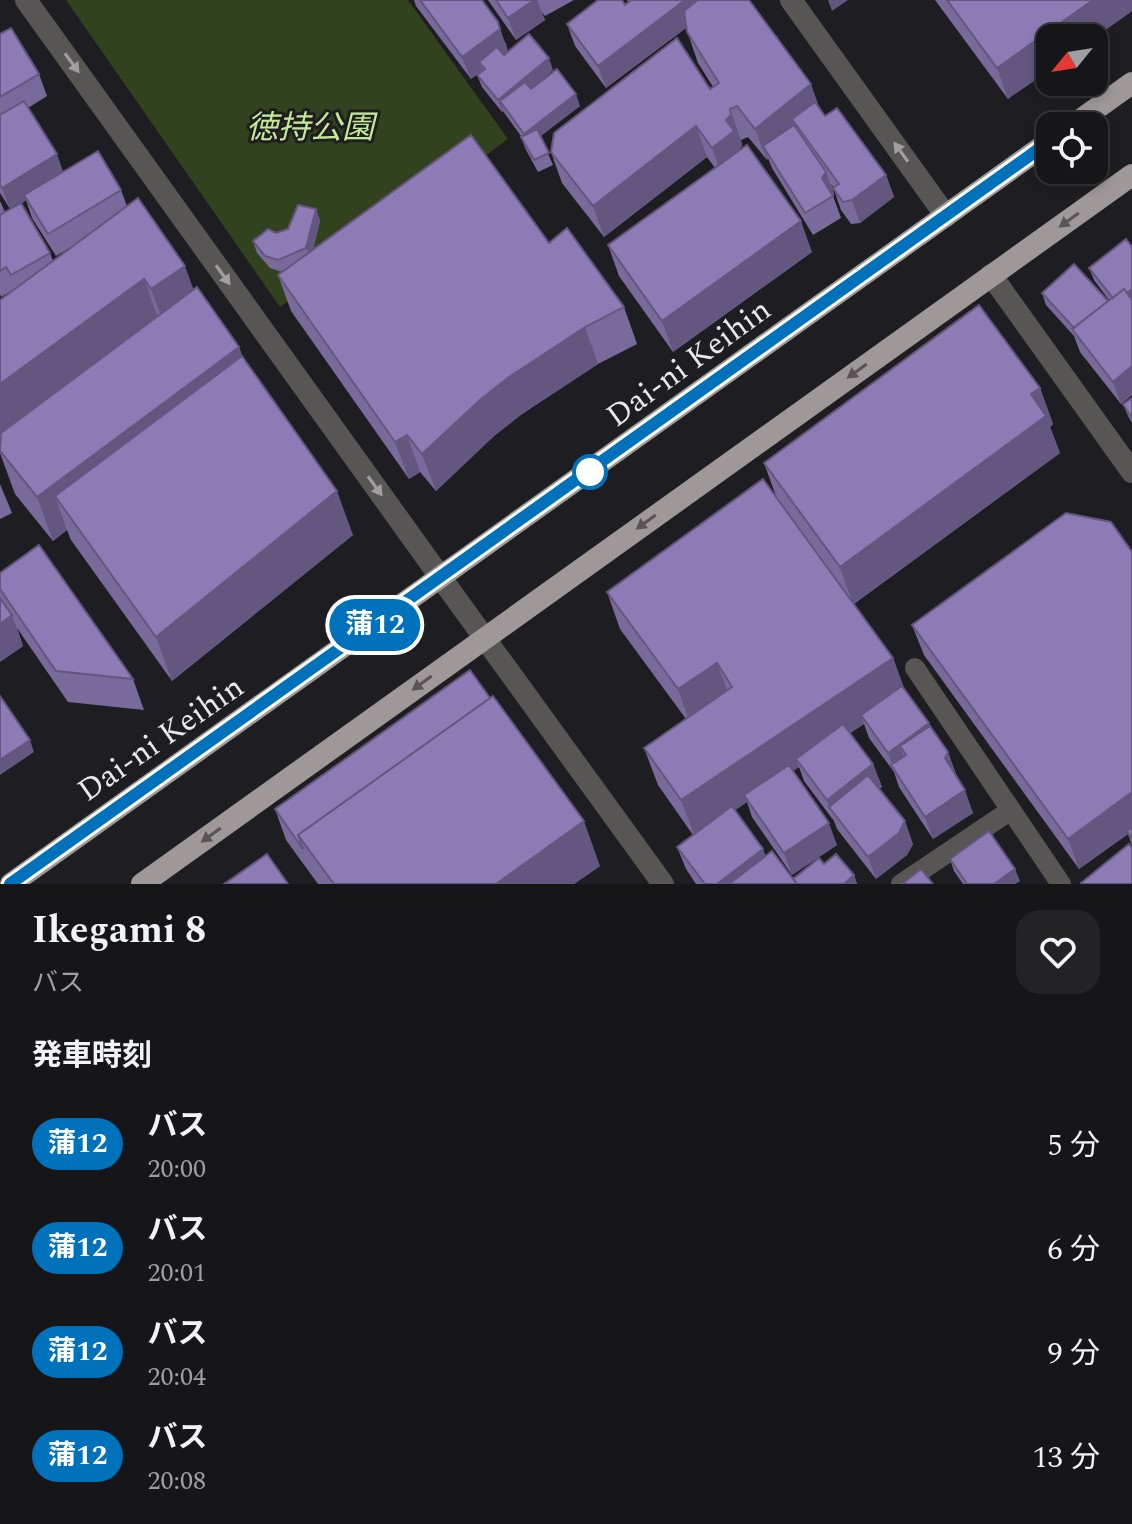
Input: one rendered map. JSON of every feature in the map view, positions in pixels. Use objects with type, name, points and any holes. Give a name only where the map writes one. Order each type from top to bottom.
[{"type":"highway","points":[[1092,112],[1132,83]]},
{"type":"highway","name":"Dai-ni Keihin","points":[[11,884],[1036,151]]},
{"type":"highway","points":[[142,884],[1132,175]]},
{"type":"street","points":[[26,0],[663,884]]},
{"type":"street","points":[[791,0],[946,216]]},
{"type":"street","points":[[991,275],[1132,472]]},
{"type":"lane","points":[[915,668],[1061,884]]},
{"type":"lane","points":[[901,884],[1011,810]]},
{"type":"green space","name":"徳持公園","points":[[66,0],[408,0],[508,139],[280,307]]},
{"type":"building","points":[[420,0],[482,0],[500,29],[462,57]]},
{"type":"building","points":[[496,0],[534,0],[508,18]]},
{"type":"building","points":[[598,0],[622,0],[625,5],[631,0],[685,0],[598,66],[567,24]]},
{"type":"building","points":[[698,0],[749,0],[811,84],[755,129],[737,106],[730,109],[731,115],[726,120],[734,131],[712,148],[696,126],[593,206],[551,152],[554,133],[677,38],[710,89],[719,83],[687,32],[684,11]]},
{"type":"building","points":[[947,0],[1093,0],[1059,24],[1036,24],[1036,40],[997,68]]},
{"type":"building","points":[[11,28],[39,74],[0,97],[0,34]]},
{"type":"building","points":[[529,34],[549,58],[498,100],[477,75],[485,69],[479,62],[497,47],[504,55]]},
{"type":"building","points":[[557,69],[576,94],[524,134],[500,101],[525,82],[531,89]]},
{"type":"building","points":[[24,101],[57,154],[2,188],[0,115]]},
{"type":"building","points":[[815,102],[825,116],[837,108],[886,175],[852,200],[843,202],[833,188],[839,184],[792,119]]},
{"type":"building","points":[[794,125],[826,172],[822,178],[833,196],[805,213],[763,146]]},
{"type":"building","points":[[537,129],[549,153],[534,160],[521,137]]},
{"type":"building","points":[[471,135],[549,243],[567,228],[624,307],[585,327],[509,377],[422,454],[407,435],[395,442],[278,275]]},
{"type":"building","points":[[747,145],[801,221],[662,321],[608,245]]},
{"type":"building","points":[[98,151],[121,190],[48,234],[24,195]]},
{"type":"building","points":[[138,198],[185,266],[151,289],[144,279],[0,384],[0,300]]},
{"type":"building","points":[[21,203],[50,253],[11,275],[6,267],[0,271],[0,215]]},
{"type":"building","points":[[298,205],[316,209],[306,248],[278,260],[265,256],[253,241],[268,229],[276,233],[288,229]]},
{"type":"building","points":[[1126,239],[1132,247],[1132,289],[1127,293],[1124,289],[1113,298],[1089,268]]},
{"type":"building","points":[[1074,264],[1108,301],[1074,328],[1042,293]]},
{"type":"building","points":[[197,287],[239,347],[37,497],[0,451],[1,433]]},
{"type":"building","points":[[1124,289],[1132,300],[1132,366],[1113,382],[1072,329]]},
{"type":"building","points":[[979,305],[1040,388],[1031,394],[1046,416],[840,567],[764,463]]},
{"type":"building","points":[[242,356],[337,491],[156,637],[55,496]]},
{"type":"building","points":[[1132,398],[1132,418],[1123,404]]},
{"type":"building","points":[[763,479],[893,658],[681,800],[644,748],[732,687],[717,663],[678,689],[607,592]]},
{"type":"building","points":[[1066,513],[1111,522],[1132,552],[1132,792],[1068,839],[912,625]]},
{"type":"building","points":[[39,545],[133,679],[56,671],[0,589],[0,573]]},
{"type":"building","points":[[0,598],[12,615],[0,624]]},
{"type":"building","points":[[470,670],[490,698],[298,835],[303,849],[275,809]]},
{"type":"building","points":[[902,686],[929,723],[888,753],[861,715]]},
{"type":"building","points":[[0,696],[30,740],[0,760]]},
{"type":"building","points":[[493,696],[584,821],[496,884],[334,884],[298,835]]},
{"type":"building","points":[[843,724],[873,764],[827,800],[796,759]]},
{"type":"building","points":[[930,726],[948,752],[945,758],[965,790],[925,817],[891,765],[906,755],[900,746]]},
{"type":"building","points":[[789,765],[829,823],[784,853],[744,795]]},
{"type":"building","points":[[868,775],[905,821],[899,833],[868,857],[829,807]]},
{"type":"building","points":[[732,806],[763,849],[717,884],[705,884],[677,847]]},
{"type":"building","points":[[989,831],[1015,869],[994,884],[967,884],[950,859]]},
{"type":"building","points":[[1129,844],[1132,848],[1132,884],[1081,883]]},
{"type":"building","points":[[772,851],[797,884],[729,884]]},
{"type":"building","points":[[267,854],[288,884],[224,884]]},
{"type":"building","points":[[836,854],[854,875],[844,884],[797,884],[793,879],[819,858],[824,864]]},
{"type":"building","points":[[921,869],[933,884],[902,884]]},
{"type":"bus line","name":"蒲12","points":[[10,884],[1036,151]]}]
